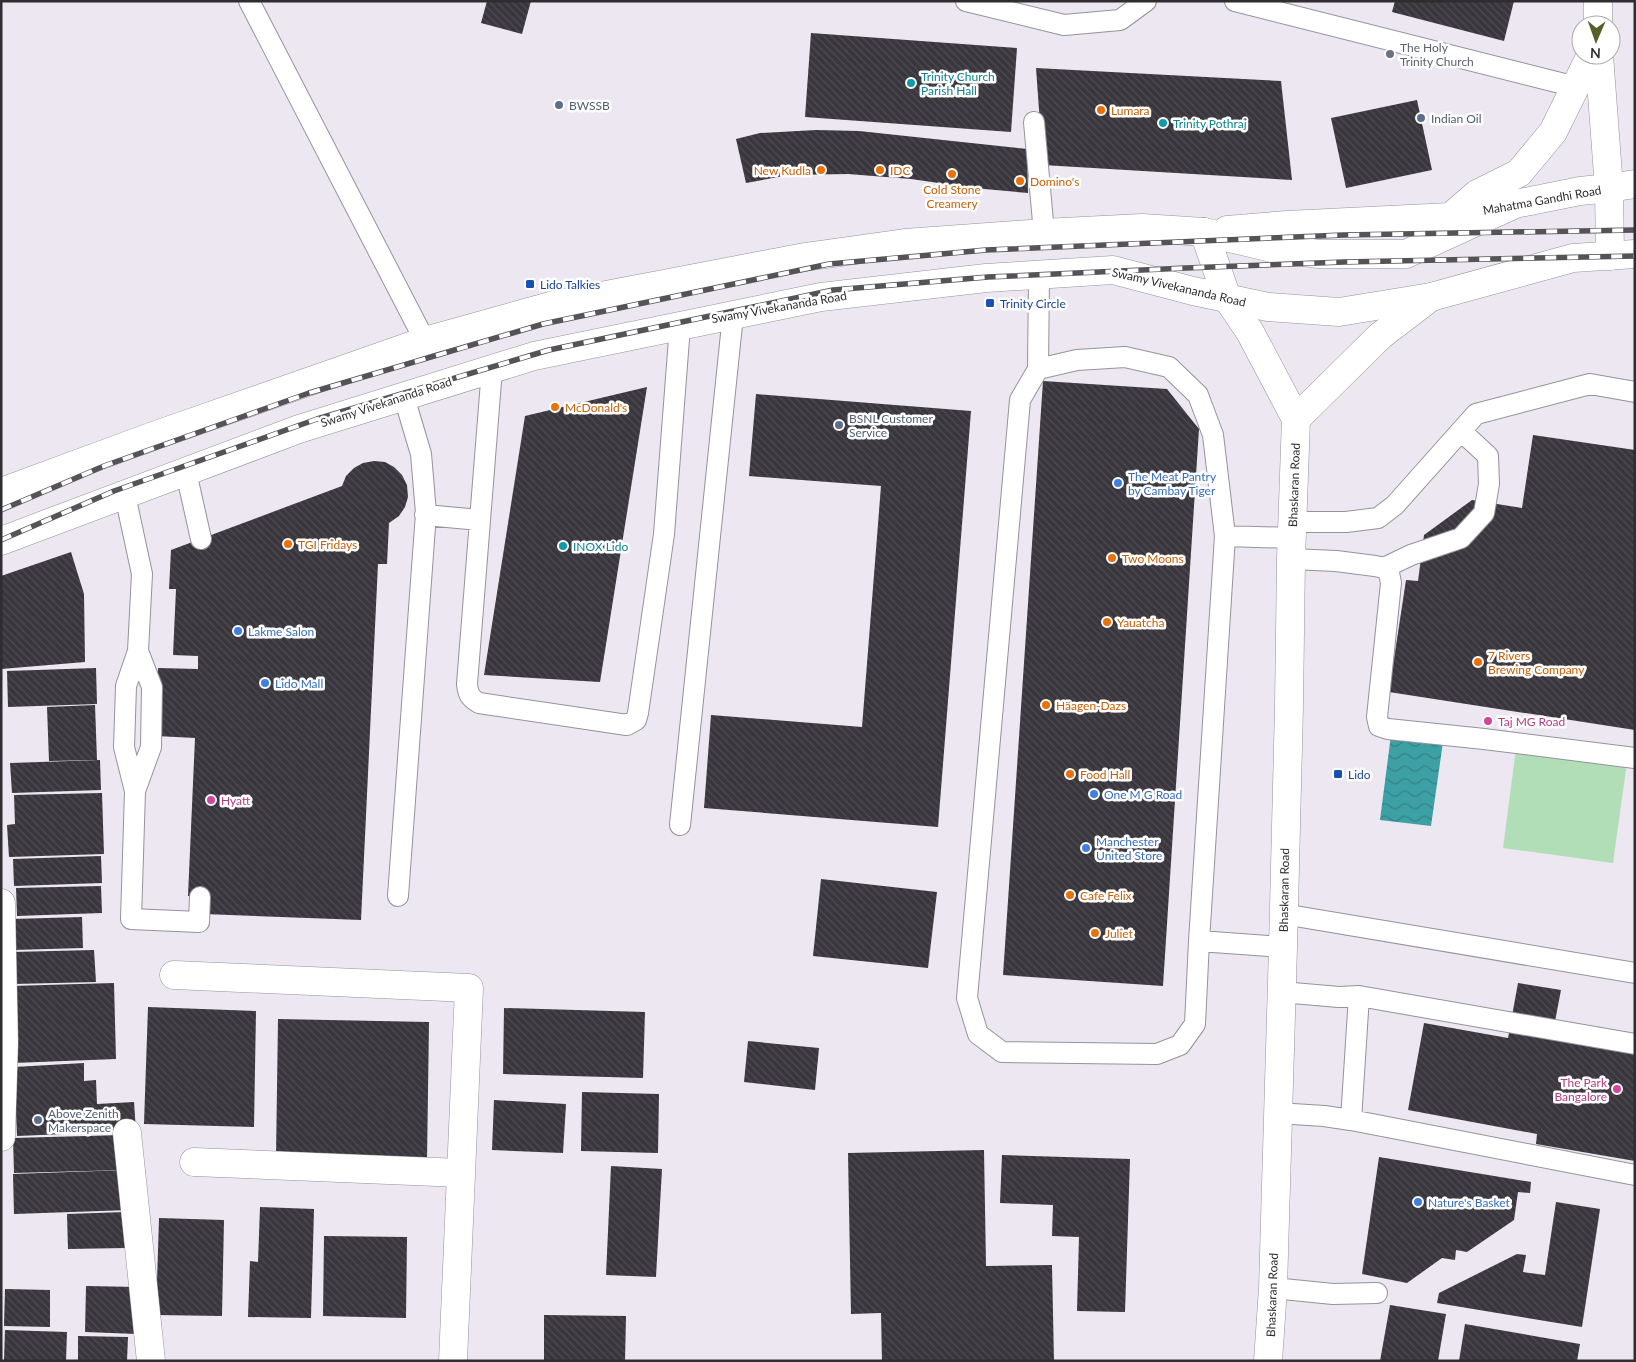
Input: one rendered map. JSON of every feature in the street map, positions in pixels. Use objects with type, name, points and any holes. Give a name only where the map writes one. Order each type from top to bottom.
[{"type":"main road","points":[[1598,1],[1598,15]]},
{"type":"main road","points":[[1,492],[425,341],[554,305],[805,257],[905,243],[1044,233],[1142,228],[1204,232],[1287,225],[1450,217],[1477,194],[1519,172],[1553,132],[1586,65]]},
{"type":"main road","points":[[1601,65],[1622,186],[1622,255]]},
{"type":"main road","name":"Mahatma Gandhi Road","points":[[1450,217],[1580,191],[1622,186]]},
{"type":"main road","points":[[1204,232],[1272,248],[1319,254],[1406,254],[1513,205]]},
{"type":"main road","points":[[1204,232],[1227,298],[1250,332],[1296,419],[1380,336],[1431,297]]},
{"type":"main road","name":"Swamy Vivekananda Road","points":[[1,542],[300,430],[534,356],[830,296],[986,278],[1114,270],[1193,291],[1268,307],[1340,312],[1431,297],[1573,258],[1622,255]]},
{"type":"main road","name":"Bhaskaran Road","points":[[1268,1361],[1283,947],[1296,419]]},
{"type":"main road","points":[[1,903],[4,1042],[1,1137]]},
{"type":"main road","points":[[174,976],[469,988],[453,1361]]},
{"type":"main road","points":[[127,1133],[151,1361]]},
{"type":"main road","points":[[194,1162],[461,1173]]},
{"type":"lane","points":[[249,1],[425,341]]},
{"type":"lane","points":[[966,1],[1064,24],[1120,20],[1146,1]]},
{"type":"lane","points":[[1235,1],[1576,88]]},
{"type":"lane","points":[[1034,122],[1044,233]]},
{"type":"lane","points":[[1038,369],[1077,360],[1125,357],[1169,367],[1198,395],[1213,435],[1225,536],[1195,1024],[1180,1045],[1157,1054],[1002,1052],[978,1034],[968,998],[1020,400],[1038,369],[1039,276]]},
{"type":"lane","points":[[680,825],[733,315]]},
{"type":"lane","points":[[492,369],[467,684],[468,692],[472,699],[479,703],[627,725],[636,720],[638,713],[664,534],[680,326]]},
{"type":"lane","points":[[1225,536],[1292,540],[1346,522],[1378,518],[1395,505],[1476,414],[1590,384],[1635,392]]},
{"type":"lane","points":[[398,896],[426,516],[421,454],[404,397]]},
{"type":"lane","points":[[1384,568],[1411,555],[1461,538],[1484,514],[1489,484],[1488,456],[1461,431]]},
{"type":"lane","points":[[186,472],[201,539]]},
{"type":"lane","points":[[125,495],[142,574],[138,651],[126,686],[124,738],[124,747],[135,792],[131,919],[199,922],[200,897]]},
{"type":"lane","points":[[426,516],[480,520]]},
{"type":"lane","points":[[1292,540],[1336,561],[1384,568],[1390,573],[1391,583],[1377,717],[1379,726],[1388,729],[1635,758]]},
{"type":"lane","points":[[135,792],[151,747],[152,687],[138,651]]},
{"type":"lane","points":[[1283,914],[1635,973]]},
{"type":"lane","points":[[1199,941],[1283,947]]},
{"type":"lane","points":[[1281,992],[1339,997],[1359,996],[1635,1044]]},
{"type":"lane","points":[[1341,1119],[1359,996]]},
{"type":"lane","points":[[1277,1113],[1341,1119],[1635,1175]]},
{"type":"lane","points":[[1272,1288],[1333,1294],[1378,1293]]},
{"type":"green space","points":[[1517,741],[1628,755],[1613,863],[1503,848]]},
{"type":"water","points":[[1391,735],[1443,742],[1431,826],[1380,820]]},
{"type":"building","points":[[487,1],[531,1],[522,34],[481,23]]},
{"type":"building","points":[[1395,1],[1514,1],[1504,41],[1392,12]]},
{"type":"building","name":"Trinity Church Parish Hall","points":[[811,33],[1017,48],[1011,132],[805,117]]},
{"type":"building","name":"Trinity Pothraj","points":[[1036,68],[1281,81],[1292,180],[1043,165]]},
{"type":"building","points":[[1417,100],[1432,170],[1346,188],[1331,118]]},
{"type":"building","points":[[816,130],[859,131],[1027,149],[1028,193],[973,188],[911,179],[848,174],[789,175],[746,183],[736,139],[760,133]]},
{"type":"building","points":[[1043,381],[1167,389],[1199,429],[1163,986],[1003,975]]},
{"type":"building","name":"INOX Lido","points":[[647,387],[600,682],[484,675],[525,416]]},
{"type":"building","points":[[756,394],[971,411],[938,827],[704,808],[711,715],[862,727],[881,486],[749,476]]},
{"type":"building","points":[[1533,435],[1635,450],[1635,730],[1389,692],[1406,580],[1418,581],[1424,535],[1472,500],[1522,508]]},
{"type":"building","name":"Lido Mall","points":[[385,462],[402,475],[407,485],[408,497],[405,507],[399,516],[389,523],[387,564],[378,564],[361,920],[204,914],[205,897],[188,896],[195,738],[156,736],[158,668],[198,669],[198,656],[173,655],[176,589],[169,589],[171,550],[342,486],[346,476],[354,468],[363,463]]},
{"type":"building","points":[[71,552],[84,594],[85,662],[1,669],[1,576]]},
{"type":"building","points":[[96,668],[97,704],[8,707],[7,671]]},
{"type":"building","points":[[95,705],[97,760],[49,761],[47,707]]},
{"type":"building","points":[[100,760],[101,790],[12,793],[10,763]]},
{"type":"building","points":[[102,793],[104,854],[9,857],[7,825],[15,824],[14,795]]},
{"type":"building","points":[[101,856],[102,883],[14,886],[13,859]]},
{"type":"building","points":[[821,879],[937,892],[928,968],[813,956]]},
{"type":"building","points":[[101,886],[102,913],[17,916],[16,888]]},
{"type":"building","points":[[82,917],[83,948],[13,950],[12,919]]},
{"type":"building","points":[[94,950],[96,982],[13,984],[12,952]]},
{"type":"building","points":[[114,983],[116,1059],[13,1063],[11,986]]},
{"type":"building","points":[[1518,983],[1561,990],[1552,1037],[1635,1052],[1635,1161],[1536,1144],[1537,1134],[1408,1110],[1424,1023],[1508,1038]]},
{"type":"building","points":[[148,1007],[256,1011],[254,1127],[144,1124]]},
{"type":"building","points":[[504,1008],[645,1012],[643,1078],[503,1074]]},
{"type":"building","points":[[278,1019],[429,1022],[427,1160],[276,1157]]},
{"type":"building","points":[[748,1041],[819,1048],[815,1090],[744,1082]]},
{"type":"building","points":[[84,1063],[84,1081],[96,1080],[97,1104],[134,1102],[136,1131],[17,1136],[14,1067]]},
{"type":"building","points":[[582,1092],[659,1094],[658,1153],[581,1151]]},
{"type":"building","points":[[494,1100],[566,1104],[563,1153],[492,1150]]},
{"type":"building","points":[[123,1135],[124,1170],[14,1173],[13,1138]]},
{"type":"building","points":[[984,1150],[986,1266],[1052,1265],[1054,1361],[882,1361],[881,1313],[851,1314],[848,1153]]},
{"type":"building","points":[[1002,1155],[1130,1159],[1125,1312],[1077,1311],[1079,1237],[1052,1236],[1053,1205],[1000,1203]]},
{"type":"building","points":[[1379,1157],[1531,1182],[1530,1193],[1518,1192],[1514,1220],[1467,1252],[1456,1250],[1455,1260],[1442,1258],[1407,1283],[1362,1274]]},
{"type":"building","points":[[611,1166],[662,1169],[656,1277],[606,1275]]},
{"type":"building","points":[[127,1170],[129,1210],[14,1214],[13,1174]]},
{"type":"building","points":[[1556,1202],[1600,1209],[1582,1327],[1437,1303],[1439,1293],[1517,1254],[1526,1255],[1523,1272],[1545,1275]]},
{"type":"building","points":[[260,1207],[314,1209],[311,1318],[248,1317],[250,1261],[258,1262]]},
{"type":"building","points":[[125,1212],[126,1248],[68,1249],[67,1214]]},
{"type":"building","points":[[159,1218],[224,1220],[222,1316],[156,1315]]},
{"type":"building","points":[[324,1236],[407,1237],[406,1318],[323,1316]]},
{"type":"building","points":[[86,1286],[138,1287],[137,1334],[85,1332]]},
{"type":"building","points":[[5,1289],[50,1290],[50,1327],[4,1326]]},
{"type":"building","points":[[1390,1305],[1446,1314],[1438,1361],[1380,1361]]},
{"type":"building","points":[[544,1315],[626,1316],[625,1361],[544,1361]]},
{"type":"building","points":[[1465,1324],[1580,1344],[1577,1361],[1459,1361]]},
{"type":"building","points":[[5,1330],[67,1332],[66,1361],[4,1361]]},
{"type":"building","points":[[78,1336],[128,1337],[127,1361],[78,1361]]},
{"type":"railway","points":[[1,510],[104,466],[309,393],[543,324],[829,264],[986,250],[1343,235],[1635,230]]},
{"type":"railway","points":[[1,540],[114,491],[317,419],[549,350],[833,290],[988,277],[1186,268],[1344,262],[1635,256]]},
{"type":"place","name":"The Holy Trinity Church","points":[[1390,54]]},
{"type":"place","name":"Trinity Church Parish Hall","points":[[911,83]]},
{"type":"place","name":"BWSSB","points":[[559,105]]},
{"type":"place","name":"Lumara","points":[[1101,110]]},
{"type":"place","name":"Indian Oil","points":[[1421,118]]},
{"type":"place","name":"Trinity Pothraj","points":[[1163,123]]},
{"type":"place","name":"New Kudla","points":[[821,170]]},
{"type":"place","name":"IDC","points":[[880,170]]},
{"type":"place","name":"Cold Stone Creamery","points":[[952,174]]},
{"type":"place","name":"Domino's","points":[[1020,181]]},
{"type":"place","name":"Lido Talkies","points":[[530,284]]},
{"type":"place","name":"Trinity Circle","points":[[990,303]]},
{"type":"place","name":"McDonald's","points":[[555,407]]},
{"type":"place","name":"BSNL Customer Service","points":[[839,425]]},
{"type":"place","name":"The Meat Pantry by Cambay Tiger","points":[[1118,483]]},
{"type":"place","name":"TGI Fridays","points":[[288,544]]},
{"type":"place","name":"INOX Lido","points":[[563,546]]},
{"type":"place","name":"Two Moons","points":[[1112,558]]},
{"type":"place","name":"Yauatcha","points":[[1107,622]]},
{"type":"place","name":"Lakme Salon","points":[[238,631]]},
{"type":"place","name":"7 Rivers Brewing Company","points":[[1478,662]]},
{"type":"place","name":"Lido Mall","points":[[265,683]]},
{"type":"place","name":"Häagen-Dazs","points":[[1046,705]]},
{"type":"place","name":"Taj MG Road","points":[[1488,721]]},
{"type":"place","name":"Food Hall","points":[[1070,774]]},
{"type":"place","name":"Lido","points":[[1338,774]]},
{"type":"place","name":"One M G Road","points":[[1094,794]]},
{"type":"place","name":"Hyatt","points":[[211,800]]},
{"type":"place","name":"Manchester United Store","points":[[1086,848]]},
{"type":"place","name":"Cafe Felix","points":[[1070,895]]},
{"type":"place","name":"Juliet","points":[[1095,933]]},
{"type":"place","name":"The Park Bangalore","points":[[1617,1089]]},
{"type":"place","name":"Above Zenith Makerspace","points":[[38,1120]]},
{"type":"place","name":"Nature's Basket","points":[[1418,1202]]}]
